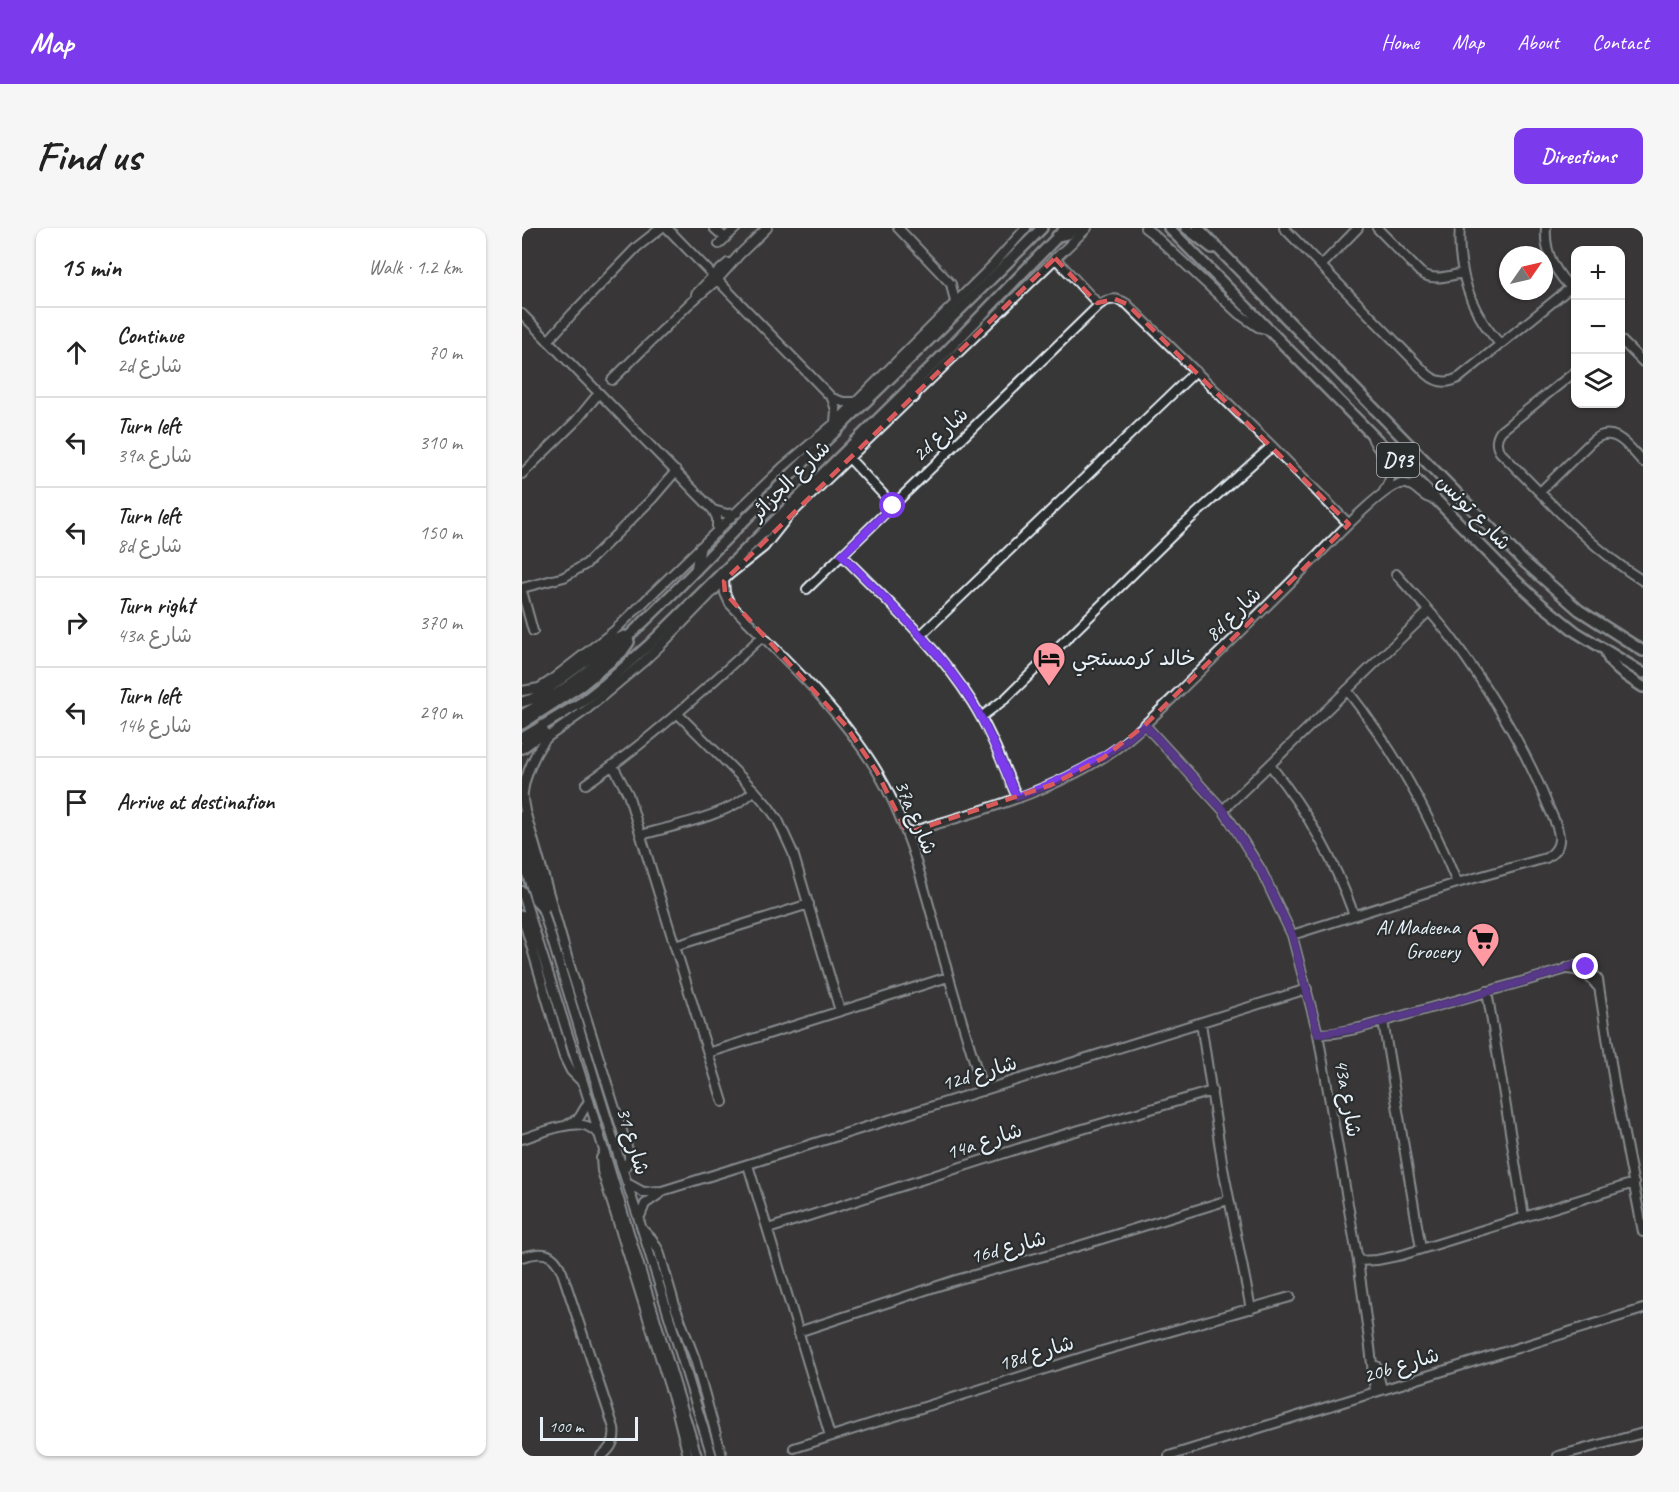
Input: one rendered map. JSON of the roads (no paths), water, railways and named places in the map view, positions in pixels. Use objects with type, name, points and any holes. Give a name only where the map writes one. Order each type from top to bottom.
[{"type":"main road","name":"شارع الجزائر","points":[[522,715],[560,691],[628,638],[1042,228]]},
{"type":"main road","name":"شارع الجزائر","points":[[522,738],[575,707],[650,644],[920,378],[1057,232],[1066,228]]},
{"type":"main road","points":[[1057,232],[1068,234],[1077,228]]},
{"type":"main road","name":"شارع تونس","points":[[1169,228],[1534,597],[1576,632],[1643,673]]},
{"type":"main road","points":[[1186,228],[1226,258]]},
{"type":"main road","name":"شارع تونس","points":[[1198,228],[1522,560],[1579,610],[1643,651]]},
{"type":"main road","points":[[993,265],[1007,263]]},
{"type":"main road","points":[[914,397],[920,378]]},
{"type":"main road","points":[[696,570],[700,548]]},
{"type":"main road","points":[[522,702],[541,694],[613,641],[624,636],[628,638],[622,652],[582,685],[522,724]]},
{"type":"main road","points":[[650,644],[663,643]]},
{"type":"main road","points":[[1606,651],[1611,664],[1643,687]]},
{"type":"main road","points":[[522,748],[566,717],[575,707]]},
{"type":"main road","points":[[522,816],[545,899],[543,909]]},
{"type":"main road","points":[[522,857],[536,900],[543,909]]},
{"type":"street","points":[[545,338],[572,314],[653,228]]},
{"type":"street","points":[[637,247],[661,228]]},
{"type":"street","points":[[667,228],[832,398],[843,402],[855,402]]},
{"type":"street","points":[[714,228],[722,241],[736,228]]},
{"type":"street","points":[[612,381],[767,228]]},
{"type":"street","points":[[898,228],[951,284],[955,302]]},
{"type":"street","points":[[522,691],[539,688],[614,631],[783,467],[835,423],[993,265],[1026,228]]},
{"type":"street","points":[[622,1171],[629,1160],[629,1153],[557,924],[525,811],[523,790],[538,750],[545,739],[608,692],[663,643],[724,581],[764,547],[783,524],[849,458],[1087,228]]},
{"type":"street","points":[[1145,228],[1239,315],[1258,327],[1270,330]]},
{"type":"street","points":[[1284,228],[1427,374],[1445,382],[1457,379],[1571,291]]},
{"type":"street","points":[[1321,266],[1358,228]]},
{"type":"street","points":[[1377,228],[1426,276],[1440,278],[1463,273]]},
{"type":"street","points":[[1460,228],[1463,273],[1476,310],[1500,344]]},
{"type":"street","points":[[1546,228],[1546,244],[1552,264],[1571,288]]},
{"type":"street","points":[[1054,258],[1099,305],[1112,299],[1124,302],[1349,524]]},
{"type":"street","points":[[951,284],[965,286],[976,281]]},
{"type":"street","name":"2d شارع","points":[[807,589],[1099,305]]},
{"type":"street","points":[[522,329],[525,319],[713,510],[717,518],[717,532]]},
{"type":"street","points":[[1625,344],[1643,362]]},
{"type":"street","points":[[921,635],[1196,371]]},
{"type":"street","points":[[1571,374],[1502,431],[1497,440],[1497,447],[1599,549],[1643,581]]},
{"type":"street","points":[[522,474],[602,396]]},
{"type":"street","points":[[832,398],[836,410],[835,423]]},
{"type":"street","name":"8d شارع","points":[[1371,432],[1373,441],[1386,455],[1391,465],[1389,480],[1380,496]]},
{"type":"street","points":[[1540,492],[1601,435],[1613,435],[1621,439],[1643,462]]},
{"type":"street","points":[[981,717],[1005,699],[1179,529],[1272,446]]},
{"type":"street","points":[[849,458],[893,506]]},
{"type":"street","points":[[533,631],[522,590],[556,580],[579,569],[678,474]]},
{"type":"street","name":"8d شارع","points":[[907,833],[1051,785],[1087,767],[1117,748],[1145,725],[1380,496],[1392,487],[1406,484],[1427,499],[1436,499]]},
{"type":"street","points":[[713,510],[727,514],[737,513]]},
{"type":"street","points":[[842,555],[921,635],[953,673],[981,717],[1017,797]]},
{"type":"street","points":[[1292,935],[1457,883],[1546,858],[1557,848],[1559,836],[1557,828],[1544,794],[1517,741],[1474,670],[1451,638],[1396,574]]},
{"type":"street","points":[[724,581],[725,593],[730,604]]},
{"type":"street","points":[[706,599],[719,599],[730,604]]},
{"type":"street","name":"37a شارع","points":[[730,604],[822,698],[846,726],[863,749],[892,798],[907,833],[923,883],[948,977],[983,1091]]},
{"type":"street","points":[[1223,810],[1429,611]]},
{"type":"street","points":[[586,784],[614,765],[678,714],[763,636]]},
{"type":"street","points":[[1347,690],[1384,740],[1409,780],[1431,822],[1457,883]]},
{"type":"street","points":[[678,714],[754,790],[768,806],[787,836],[840,1011]]},
{"type":"street","name":"43a شارع","points":[[1145,725],[1223,810],[1261,870],[1292,935],[1319,1038],[1359,1265],[1378,1390]]},
{"type":"street","points":[[614,765],[628,794],[723,1102]]},
{"type":"street","points":[[1270,765],[1296,800],[1321,840],[1342,882],[1354,915]]},
{"type":"street","points":[[641,835],[702,818],[747,798],[754,790]]},
{"type":"street","name":"شارع 31","points":[[522,836],[622,1171],[712,1456]]},
{"type":"street","name":"شارع 31","points":[[523,898],[605,1151],[697,1456]]},
{"type":"street","points":[[675,946],[809,904]]},
{"type":"street","points":[[522,915],[564,1057],[571,1071],[583,1083]]},
{"type":"street","points":[[1319,1038],[1563,970],[1587,971],[1599,989],[1643,1232]]},
{"type":"street","points":[[708,1053],[948,977]]},
{"type":"street","name":"12d شارع","points":[[627,1183],[643,1192],[662,1191],[1307,990]]},
{"type":"street","points":[[1484,992],[1519,1180],[1528,1216]]},
{"type":"street","points":[[1380,1022],[1389,1055],[1415,1209],[1424,1248]]},
{"type":"street","points":[[1201,1023],[1228,1200],[1251,1309]]},
{"type":"street","name":"14a شارع","points":[[768,1229],[1042,1141],[1212,1091]]},
{"type":"street","points":[[563,1127],[579,1118],[589,1101]]},
{"type":"street","points":[[522,1139],[563,1127],[581,1125],[599,1134]]},
{"type":"street","points":[[605,1151],[601,1158],[602,1171],[676,1408],[688,1456]]},
{"type":"street","points":[[748,1165],[830,1436]]},
{"type":"street","points":[[1359,1265],[1402,1255],[1634,1183]]},
{"type":"street","name":"12d شارع","points":[[639,1219],[645,1204],[662,1191]]},
{"type":"street","name":"16d شارع","points":[[798,1332],[956,1280],[1069,1249],[1228,1200]]},
{"type":"street","points":[[642,1229],[659,1251],[676,1309],[695,1359],[722,1456]]},
{"type":"street","points":[[522,1257],[538,1252],[549,1255],[560,1265],[614,1428],[612,1445],[601,1456]]},
{"type":"street","name":"18d شارع","points":[[794,1448],[1096,1353],[1290,1298]]},
{"type":"street","name":"20b شارع","points":[[1169,1456],[1643,1309]]},
{"type":"street","points":[[1558,1456],[1643,1433]]},
{"type":"place","name":"خالد كرمستجي","points":[[1049,687]]},
{"type":"place","name":"Al Madeena Grocery","points":[[1483,968]]}]
